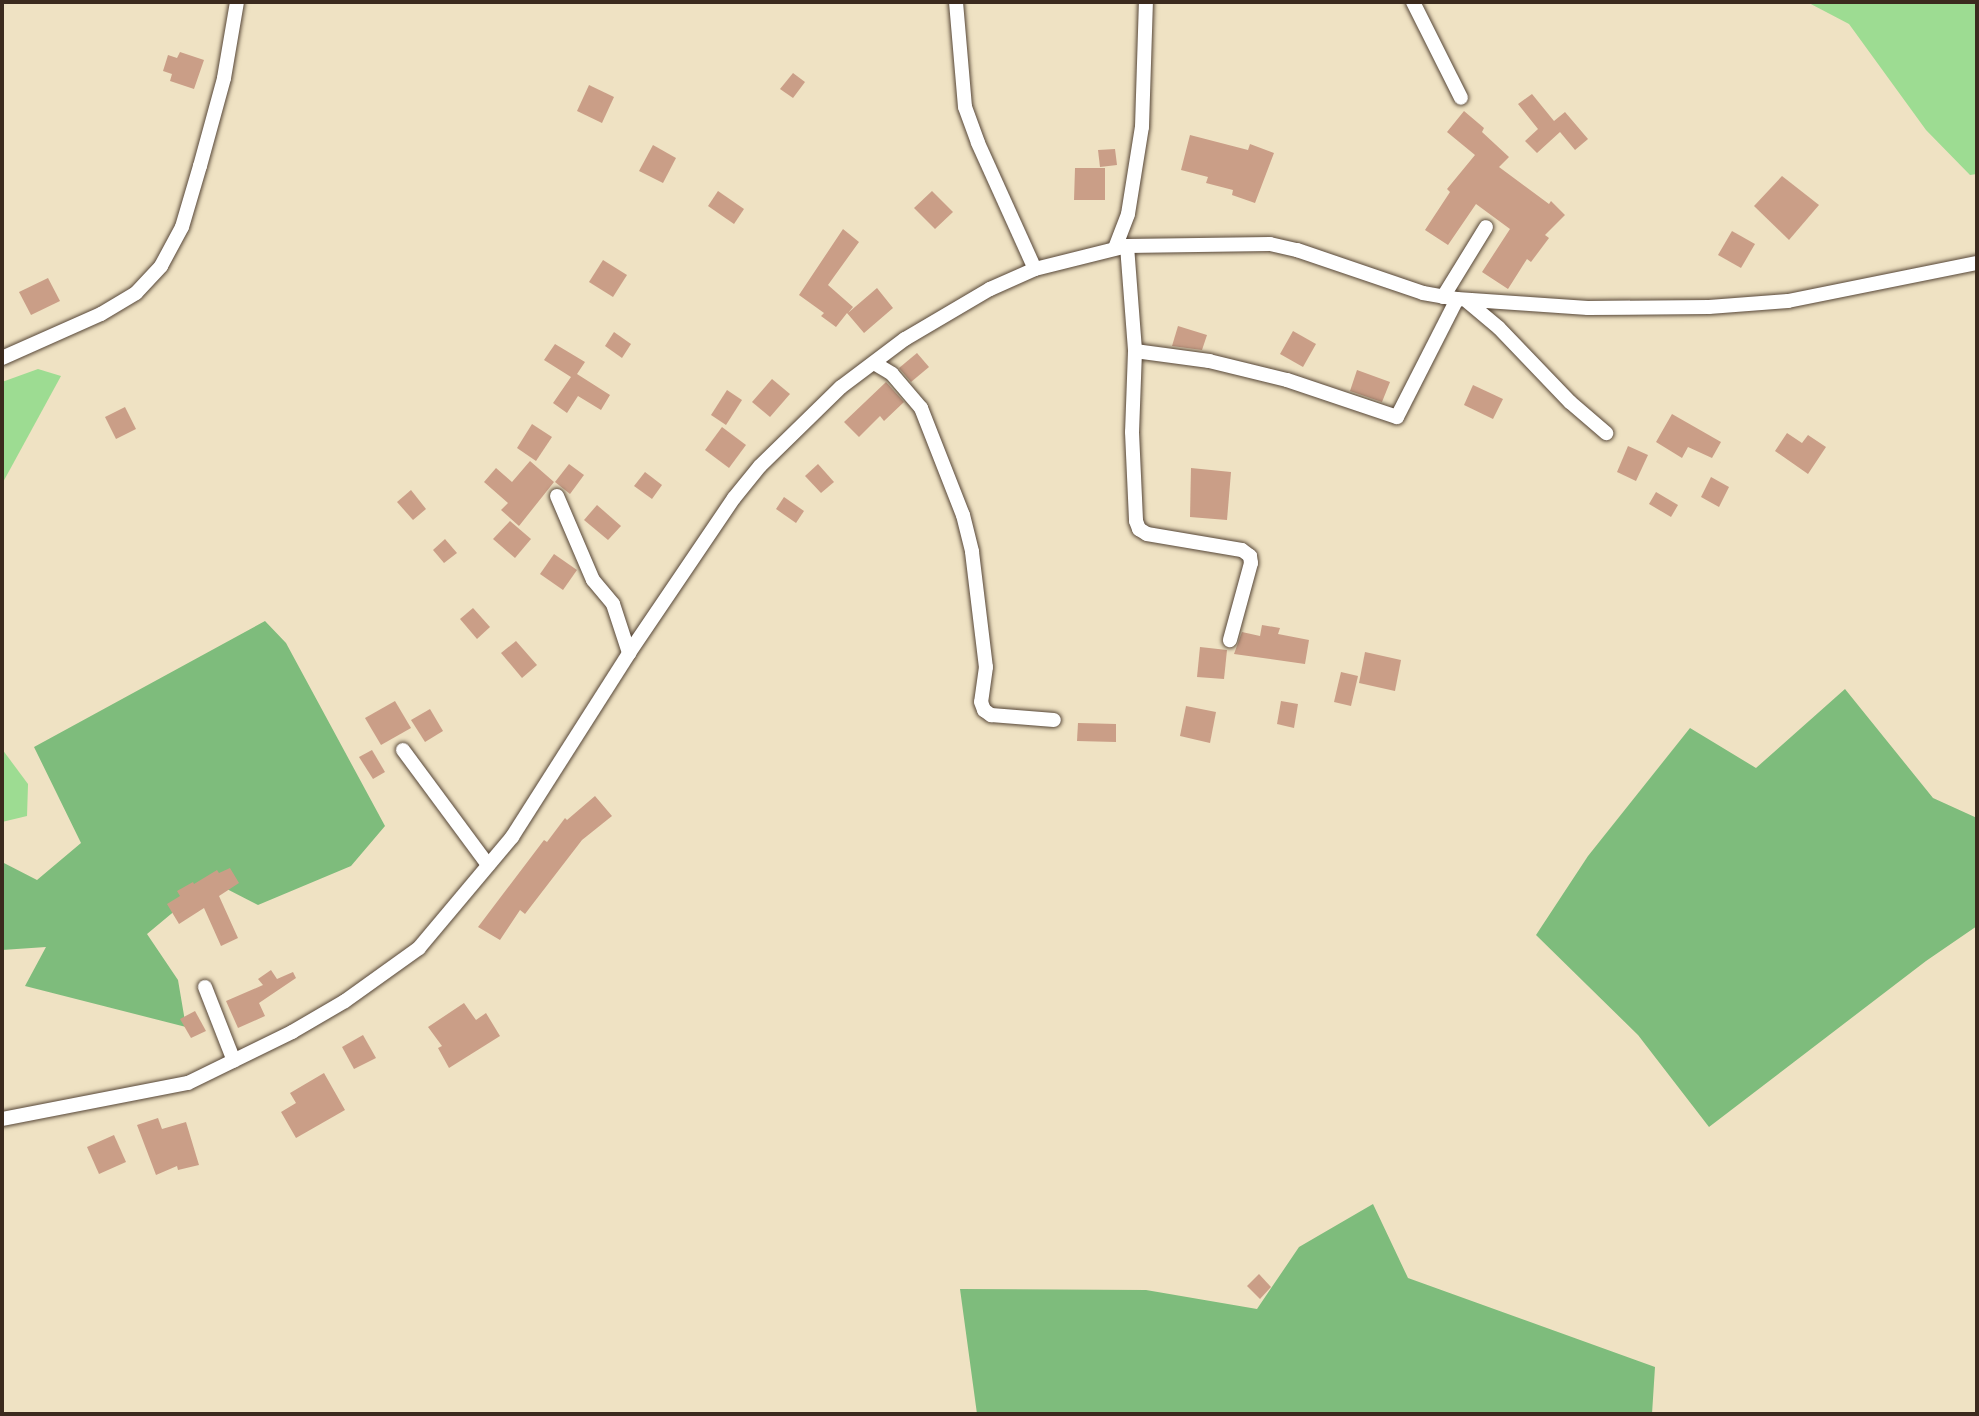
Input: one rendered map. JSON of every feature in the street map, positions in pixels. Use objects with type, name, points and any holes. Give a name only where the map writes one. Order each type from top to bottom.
[{"type":"street","points":[[2,358],[101,314],[136,293],[161,265],[182,227],[200,166],[224,78],[237,2]]},
{"type":"street","points":[[956,2],[965,107],[978,144],[1035,269]]},
{"type":"street","points":[[1146,2],[1142,127],[1121,247],[1135,351],[1132,432],[1136,521],[1139,528],[1147,534],[1242,550],[1250,556],[1251,564],[1230,640]]},
{"type":"street","points":[[1413,2],[1461,98]]},
{"type":"street","points":[[1135,351],[1209,361],[1287,380],[1397,417],[1455,299],[1486,227]]},
{"type":"street","points":[[2,1119],[188,1083],[345,1001],[419,948],[512,837],[629,653],[734,498],[760,466],[841,387],[905,340],[969,302],[1035,269],[1121,247],[1270,244],[1297,250],[1373,278],[1455,299],[1481,311],[1570,402],[1606,433]]},
{"type":"street","points":[[1455,299],[1588,308],[1709,307],[1788,301],[1977,263]]},
{"type":"street","points":[[874,363],[892,374],[921,408],[963,515],[972,552],[986,667],[981,702],[984,710],[991,715],[1054,720]]},
{"type":"street","points":[[557,496],[593,580],[613,604],[629,653]]},
{"type":"street","points":[[403,750],[488,865]]},
{"type":"street","points":[[205,987],[234,1061]]},
{"type":"green space","points":[[1807,2],[1977,2],[1977,174],[1970,175],[1926,130],[1849,24]]},
{"type":"green space","points":[[38,369],[61,376],[2,484],[2,382]]},
{"type":"green space","points":[[265,621],[286,643],[385,826],[351,866],[258,905],[221,886],[183,904],[147,934],[178,980],[186,1027],[25,986],[46,947],[2,950],[2,862],[37,880],[81,843],[34,747]]},
{"type":"green space","points":[[1845,689],[1933,798],[1977,818],[1977,926],[1926,961],[1709,1127],[1638,1035],[1536,935],[1588,856],[1690,728],[1756,768]]},
{"type":"green space","points":[[2,749],[28,784],[27,816],[2,822]]},
{"type":"green space","points":[[1373,1204],[1408,1278],[1655,1367],[1652,1414],[977,1414],[960,1289],[1146,1290],[1257,1309],[1299,1247]]},
{"type":"building","points":[[180,52],[204,60],[194,89],[170,81],[172,74],[163,71],[168,55],[177,58]]},
{"type":"building","points":[[793,73],[805,82],[793,98],[780,89]]},
{"type":"building","points":[[589,85],[614,97],[602,123],[577,111]]},
{"type":"building","points":[[1532,94],[1554,121],[1565,112],[1588,139],[1575,150],[1560,132],[1537,153],[1525,141],[1538,129],[1518,104]]},
{"type":"building","points":[[1464,111],[1484,128],[1482,132],[1509,157],[1499,167],[1549,204],[1551,201],[1565,215],[1545,235],[1549,238],[1531,262],[1527,259],[1508,289],[1482,272],[1510,229],[1476,204],[1448,245],[1425,230],[1450,192],[1447,189],[1475,155],[1447,132]]},
{"type":"building","points":[[1190,135],[1248,150],[1250,144],[1274,153],[1255,203],[1232,195],[1233,190],[1206,183],[1208,177],[1181,170]]},
{"type":"building","points":[[653,145],[676,158],[663,183],[639,171]]},
{"type":"building","points":[[1115,149],[1117,165],[1100,167],[1098,150]]},
{"type":"building","points":[[1075,168],[1105,168],[1105,200],[1074,200]]},
{"type":"building","points":[[1782,176],[1819,205],[1789,240],[1754,206]]},
{"type":"building","points":[[718,191],[744,209],[734,224],[708,206]]},
{"type":"building","points":[[932,191],[953,212],[935,229],[914,208]]},
{"type":"building","points":[[843,229],[859,242],[828,285],[853,307],[848,313],[877,288],[893,308],[864,333],[847,313],[836,327],[821,316],[824,313],[799,295]]},
{"type":"building","points":[[1732,231],[1755,244],[1741,268],[1718,255]]},
{"type":"building","points":[[603,260],[627,275],[613,297],[589,282]]},
{"type":"building","points":[[48,278],[60,301],[31,315],[19,292]]},
{"type":"building","points":[[1178,326],[1207,335],[1202,350],[1172,346]]},
{"type":"building","points":[[1293,331],[1316,344],[1303,367],[1280,354]]},
{"type":"building","points":[[614,332],[631,344],[622,358],[605,346]]},
{"type":"building","points":[[555,344],[585,362],[577,374],[610,395],[601,410],[578,396],[567,413],[553,403],[571,377],[544,360]]},
{"type":"building","points":[[917,353],[929,367],[911,382],[899,368]]},
{"type":"building","points":[[1357,370],[1390,382],[1382,402],[1350,391]]},
{"type":"building","points":[[772,379],[790,394],[770,417],[752,402]]},
{"type":"building","points":[[886,382],[904,402],[884,421],[880,416],[859,437],[844,422]]},
{"type":"building","points":[[1473,385],[1503,399],[1493,419],[1464,405]]},
{"type":"building","points":[[727,390],[742,400],[726,425],[711,415]]},
{"type":"building","points":[[125,407],[136,429],[116,439],[105,417]]},
{"type":"building","points":[[1672,414],[1721,442],[1712,458],[1688,447],[1682,458],[1656,442]]},
{"type":"building","points":[[532,424],[552,437],[536,461],[517,448]]},
{"type":"building","points":[[722,427],[746,445],[729,468],[705,450]]},
{"type":"building","points":[[1787,433],[1802,443],[1808,435],[1826,447],[1808,474],[1775,451]]},
{"type":"building","points":[[1628,446],[1648,455],[1636,481],[1617,472]]},
{"type":"building","points":[[530,461],[554,482],[519,526],[501,510],[508,503],[484,482],[496,468],[512,482]]},
{"type":"building","points":[[569,464],[584,475],[570,494],[555,482]]},
{"type":"building","points":[[818,464],[834,482],[821,493],[805,476]]},
{"type":"building","points":[[1191,468],[1231,472],[1227,520],[1190,517]]},
{"type":"building","points":[[645,472],[662,485],[652,499],[634,486]]},
{"type":"building","points":[[1711,477],[1729,487],[1719,507],[1701,497]]},
{"type":"building","points":[[411,490],[426,509],[413,520],[397,502]]},
{"type":"building","points":[[1656,492],[1678,505],[1671,517],[1649,504]]},
{"type":"building","points":[[784,497],[804,511],[796,523],[776,509]]},
{"type":"building","points":[[597,505],[621,526],[608,540],[584,520]]},
{"type":"building","points":[[510,521],[531,539],[515,558],[493,539]]},
{"type":"building","points":[[445,539],[457,553],[444,563],[433,550]]},
{"type":"building","points":[[554,554],[577,570],[563,590],[540,574]]},
{"type":"building","points":[[473,608],[490,627],[477,639],[460,619]]},
{"type":"building","points":[[1262,625],[1280,628],[1278,634],[1309,640],[1305,664],[1234,654],[1242,632],[1260,636]]},
{"type":"building","points":[[516,641],[537,665],[522,678],[501,653]]},
{"type":"building","points":[[1200,647],[1227,650],[1224,679],[1197,677]]},
{"type":"building","points":[[1365,652],[1401,660],[1395,691],[1359,683]]},
{"type":"building","points":[[1341,672],[1358,676],[1351,706],[1334,702]]},
{"type":"building","points":[[395,701],[411,728],[381,745],[365,718]]},
{"type":"building","points":[[1281,701],[1298,704],[1294,728],[1277,724]]},
{"type":"building","points":[[1186,706],[1216,712],[1210,743],[1180,736]]},
{"type":"building","points":[[430,709],[443,731],[425,742],[411,720]]},
{"type":"building","points":[[1078,723],[1116,724],[1116,742],[1077,741]]},
{"type":"building","points":[[372,750],[385,772],[373,779],[359,757]]},
{"type":"building","points":[[595,796],[612,816],[582,840],[525,914],[520,910],[500,940],[478,927],[544,840],[547,842],[565,818],[567,820]]},
{"type":"building","points":[[230,868],[239,883],[219,896],[238,938],[221,946],[204,908],[179,924],[167,904],[180,896],[177,891],[217,870],[219,873]]},
{"type":"building","points":[[271,970],[277,979],[293,972],[296,978],[259,1003],[265,1016],[238,1028],[226,1001],[263,985],[258,979]]},
{"type":"building","points":[[464,1003],[476,1020],[486,1013],[500,1036],[449,1068],[438,1048],[442,1046],[428,1027]]},
{"type":"building","points":[[195,1011],[206,1031],[191,1038],[180,1019]]},
{"type":"building","points":[[363,1035],[376,1058],[354,1069],[342,1047]]},
{"type":"building","points":[[324,1073],[345,1110],[296,1138],[281,1112],[296,1103],[290,1093]]},
{"type":"building","points":[[158,1118],[162,1129],[186,1122],[199,1165],[178,1170],[177,1166],[156,1175],[137,1125]]},
{"type":"building","points":[[114,1135],[126,1162],[99,1174],[87,1147]]},
{"type":"building","points":[[1259,1274],[1271,1287],[1260,1299],[1247,1286]]}]
